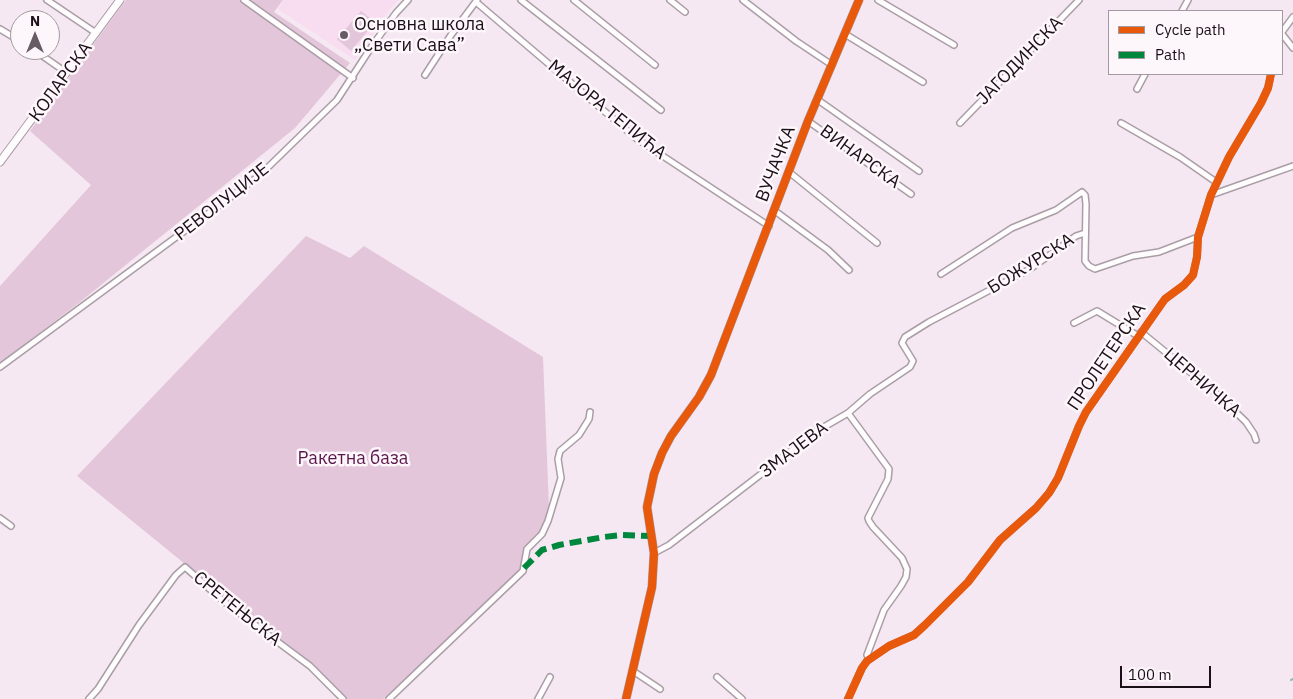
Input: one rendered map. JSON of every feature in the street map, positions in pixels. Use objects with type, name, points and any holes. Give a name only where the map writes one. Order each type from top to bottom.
[{"type":"main road","name":"КОЛАРСКА","points":[[0,162],[68,73],[120,0]]},
{"type":"street","points":[[48,0],[96,33]]},
{"type":"street","points":[[244,0],[353,78]]},
{"type":"street","name":"РЕВОЛУЦИЈЕ","points":[[0,367],[259,176],[337,100],[372,46],[408,0]]},
{"type":"street","points":[[521,0],[661,110]]},
{"type":"street","points":[[574,0],[655,65]]},
{"type":"street","points":[[670,0],[685,12]]},
{"type":"street","points":[[743,0],[832,66]]},
{"type":"street","name":"ВУЧАЧКА","points":[[626,699],[652,587],[654,553],[647,507],[658,463],[673,431],[703,392],[775,211],[808,121],[859,0]]},
{"type":"street","points":[[878,0],[954,45]]},
{"type":"street","name":"ЈАГОДИНСКА","points":[[960,123],[1080,0]]},
{"type":"street","points":[[425,75],[451,35],[477,1]]},
{"type":"street","name":"МАЈОРА ТЕПИЋА","points":[[477,1],[637,139],[769,226]]},
{"type":"street","points":[[1283,32],[1293,17]]},
{"type":"street","points":[[845,34],[924,82]]},
{"type":"street","points":[[1283,34],[1293,48]]},
{"type":"street","points":[[49,60],[68,73]]},
{"type":"street","points":[[1137,89],[1144,75]]},
{"type":"street","name":"ПРОЛЕТЕРСКА","points":[[848,699],[862,668],[869,659],[890,646],[914,635],[925,625],[968,582],[1000,540],[1036,508],[1049,493],[1058,478],[1082,419],[1165,299],[1184,285],[1192,276],[1197,257],[1198,237],[1216,182],[1261,103],[1268,88],[1271,75]]},
{"type":"street","points":[[818,100],[920,171]]},
{"type":"street","name":"ВИНАРСКА","points":[[808,121],[911,194]]},
{"type":"street","points":[[1121,123],[1180,157],[1216,182]]},
{"type":"street","points":[[1211,195],[1293,166]]},
{"type":"street","points":[[789,172],[877,243]]},
{"type":"street","name":"БОЖУРСКА","points":[[902,339],[929,322],[1030,269],[1076,236],[1085,233],[1085,196],[1082,192],[1056,210],[1012,228],[940,274]]},
{"type":"street","points":[[775,211],[828,250],[849,270]]},
{"type":"street","points":[[1085,233],[1085,261],[1095,269],[1133,256],[1159,252],[1198,237]]},
{"type":"street","name":"ЦЕРНИЧКА","points":[[1074,323],[1097,311],[1139,334],[1217,394],[1246,422],[1256,440]]},
{"type":"street","name":"ЗМАЈЕВА","points":[[654,553],[676,540],[817,431],[848,413],[865,398],[912,364],[902,345],[902,339]]},
{"type":"street","points":[[389,699],[523,571],[526,551],[529,545],[542,534],[548,521],[561,478],[558,459],[560,451],[580,435],[589,419],[590,412]]},
{"type":"street","points":[[848,413],[890,469],[888,478],[868,518],[869,521],[873,528],[902,558],[908,569],[901,586],[884,610],[867,654],[869,659]]},
{"type":"street","points":[[0,518],[11,526]]},
{"type":"street","name":"СРЕТЕЊСКА","points":[[89,699],[98,689],[139,625],[176,575],[185,568],[224,601],[310,666],[343,699]]},
{"type":"street","points":[[633,671],[660,689]]},
{"type":"street","points":[[538,699],[550,677]]},
{"type":"street","points":[[718,678],[742,699]]},
{"type":"shaded area","name":"Основна школа „Свети Сава”","points":[[284,0],[399,0],[390,9],[355,60],[278,9]]},
{"type":"green space","points":[[126,0],[283,0],[274,12],[350,63],[295,128],[80,302],[0,363],[0,286],[91,185],[30,131]]},
{"type":"green space","points":[[361,11],[375,22],[351,51],[337,39]]},
{"type":"green space","name":"Ракетна база","points":[[306,236],[350,258],[364,246],[543,357],[549,508],[541,530],[525,547],[521,569],[383,699],[341,699],[310,666],[77,476]]},
{"type":"marked path","points":[[524,568],[542,550],[559,545],[622,535],[651,536]]},
{"type":"cycle path","points":[[626,699],[652,587],[654,553],[647,507],[654,474],[671,436],[699,397],[711,375],[808,121],[859,0]]},
{"type":"cycle path","points":[[848,699],[867,661],[889,646],[914,635],[925,625],[968,582],[1000,540],[1036,508],[1049,493],[1058,478],[1086,412],[1165,299],[1184,285],[1193,275],[1197,257],[1198,237],[1211,195],[1229,157],[1261,103],[1268,88],[1271,75]]},
{"type":"place","name":"Основна школа „Свети Сава”","points":[[344,35]]}]
